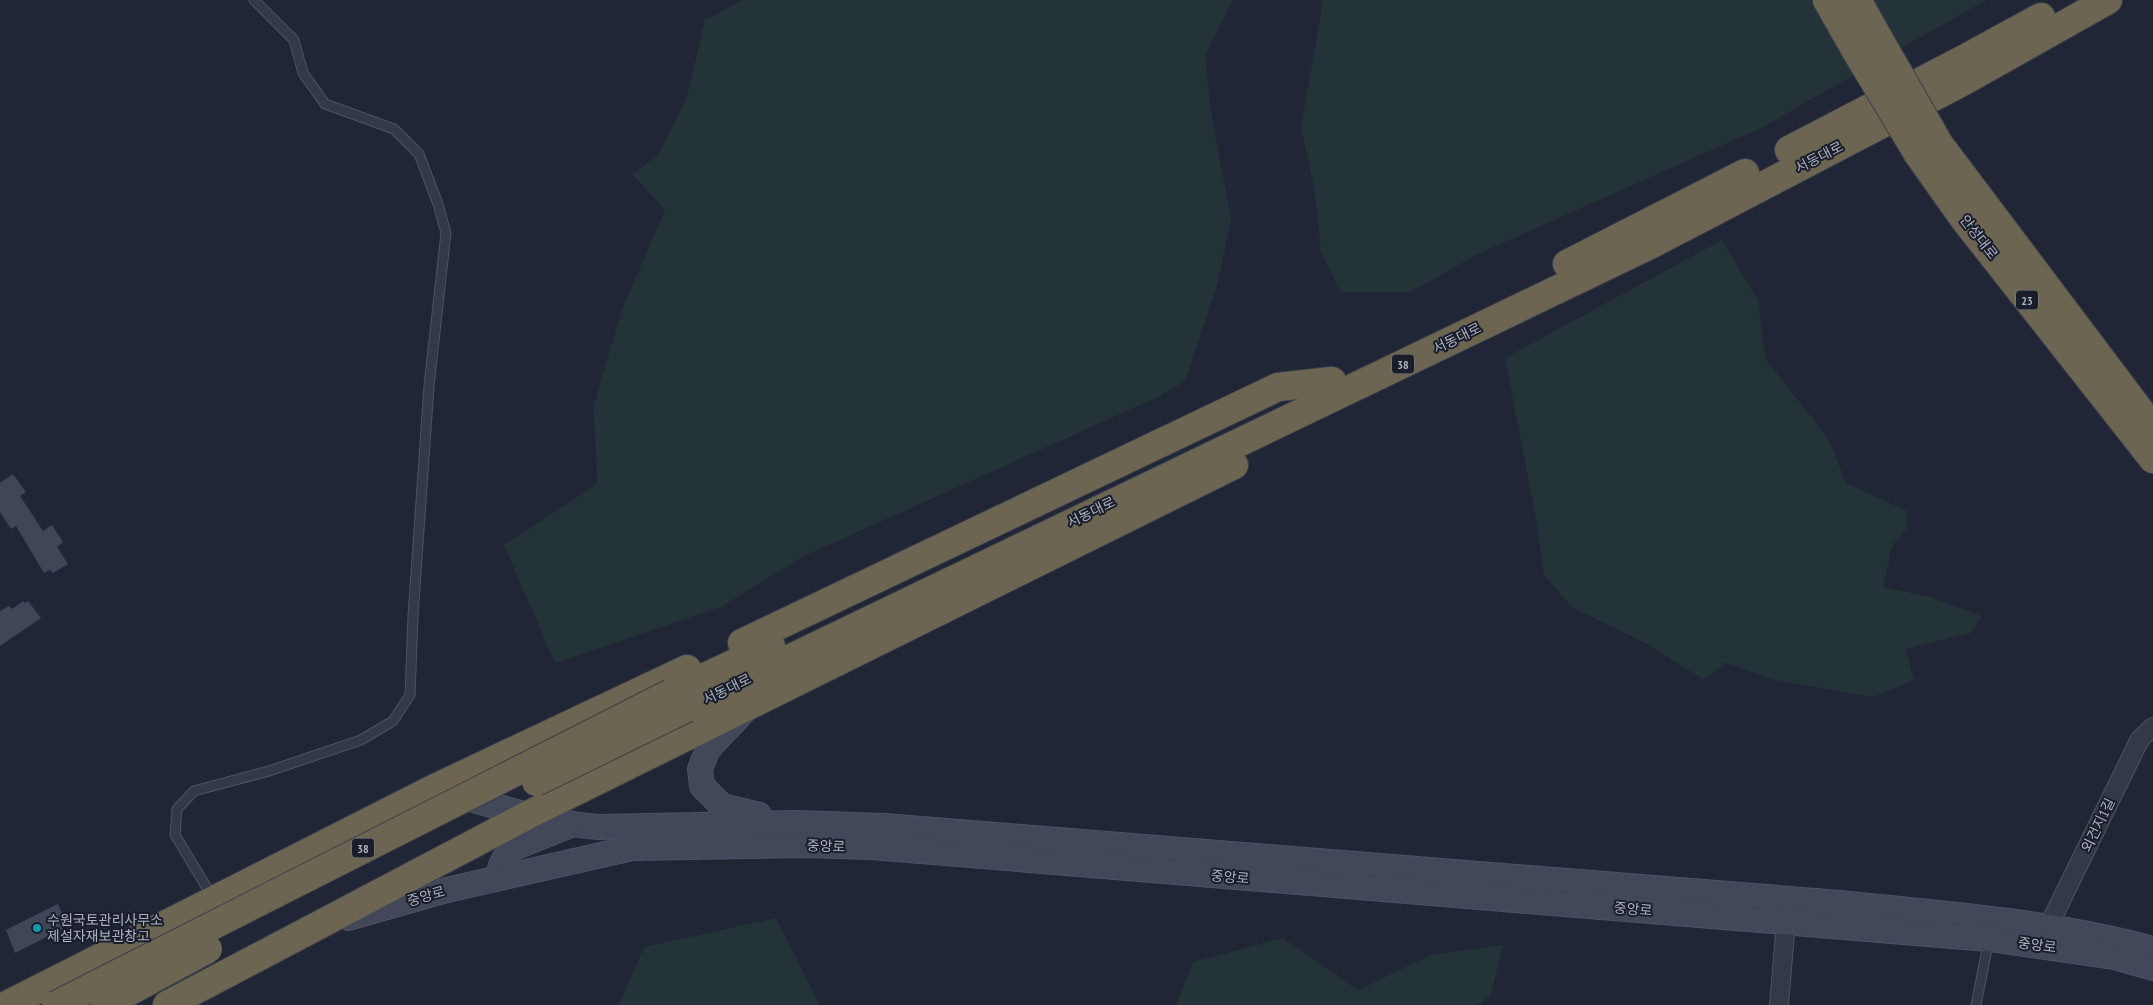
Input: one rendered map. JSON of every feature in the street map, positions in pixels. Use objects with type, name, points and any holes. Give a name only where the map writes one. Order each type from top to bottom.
[{"type":"highway","name":"안성대로","points":[[1827,0],[1868,45],[1929,149],[1964,219],[2148,444]]},
{"type":"highway","name":"안성대로","points":[[1857,0],[1868,45]]},
{"type":"highway","name":"서동대로","points":[[679,700],[1114,501],[1339,386],[1964,59],[2070,0]]},
{"type":"highway","name":"서동대로","points":[[1339,386],[1650,244],[1964,81],[2108,0]]},
{"type":"highway","points":[[6,1005],[435,788],[1278,388],[1339,386]]},
{"type":"highway","points":[[167,1005],[526,816],[1309,428],[1339,386]]},
{"type":"highway","name":"38","points":[[56,1005],[679,700]]},
{"type":"highway","name":"38","points":[[104,1005],[679,700]]},
{"type":"highway","points":[[589,715],[569,739],[583,765],[618,770]]},
{"type":"main road","points":[[750,705],[708,749],[700,769],[702,786],[722,806],[752,814],[856,824]]},
{"type":"main road","name":"중앙로","points":[[435,788],[526,816],[571,825],[598,827],[796,823],[856,824],[1840,902],[1980,917],[2105,936],[2153,949]]},
{"type":"main road","points":[[498,877],[501,865],[509,850],[571,825]]},
{"type":"main road","name":"중앙로","points":[[312,928],[498,877],[632,848],[807,845],[872,847],[1989,939],[2114,957],[2153,968]]},
{"type":"street","name":"외건지1길","points":[[2048,928],[2140,738],[2153,727]]},
{"type":"street","points":[[1779,1005],[1786,921]]},
{"type":"lane","points":[[214,900],[175,835],[177,809],[194,791],[269,771],[360,740],[393,721],[410,695],[413,616],[428,396],[446,233],[438,204],[419,154],[394,129],[325,104],[303,73],[294,40],[254,0]]},
{"type":"lane","points":[[1976,1005],[1989,939]]},
{"type":"shaded area","points":[[742,0],[1233,0],[1205,56],[1211,113],[1231,220],[1217,285],[1185,381],[1158,397],[804,556],[721,607],[555,663],[504,545],[597,484],[594,404],[622,310],[665,210],[632,174],[658,155],[686,100],[705,20]]},
{"type":"shaded area","points":[[1323,0],[1986,0],[1761,128],[1478,254],[1411,292],[1340,292],[1321,252],[1314,186],[1301,128]]},
{"type":"shaded area","points":[[1722,240],[1758,300],[1765,358],[1829,440],[1846,483],[1907,511],[1907,528],[1892,546],[1883,587],[1930,597],[1982,616],[1970,633],[1906,649],[1914,680],[1873,697],[1770,679],[1727,663],[1703,679],[1643,642],[1573,608],[1544,575],[1536,519],[1505,358]]},
{"type":"shaded area","points":[[776,918],[820,1005],[619,1005],[644,947]]},
{"type":"shaded area","points":[[1283,938],[1358,990],[1431,955],[1503,945],[1491,995],[1477,1005],[1176,1005],[1193,962]]},
{"type":"building","points":[[13,474],[26,492],[20,496],[43,531],[52,525],[63,542],[57,547],[68,564],[53,573],[50,570],[44,573],[16,526],[11,529],[0,512],[0,483]]},
{"type":"building","points":[[23,601],[25,603],[28,601],[41,618],[0,646],[0,611],[9,606],[12,609]]},
{"type":"building","name":"수원국토관리사무소 제설자재보관창고","points":[[58,904],[68,926],[15,953],[6,930]]},
{"type":"place","name":"수원국토관리사무소 제설자재보관창고","points":[[37,928]]}]
